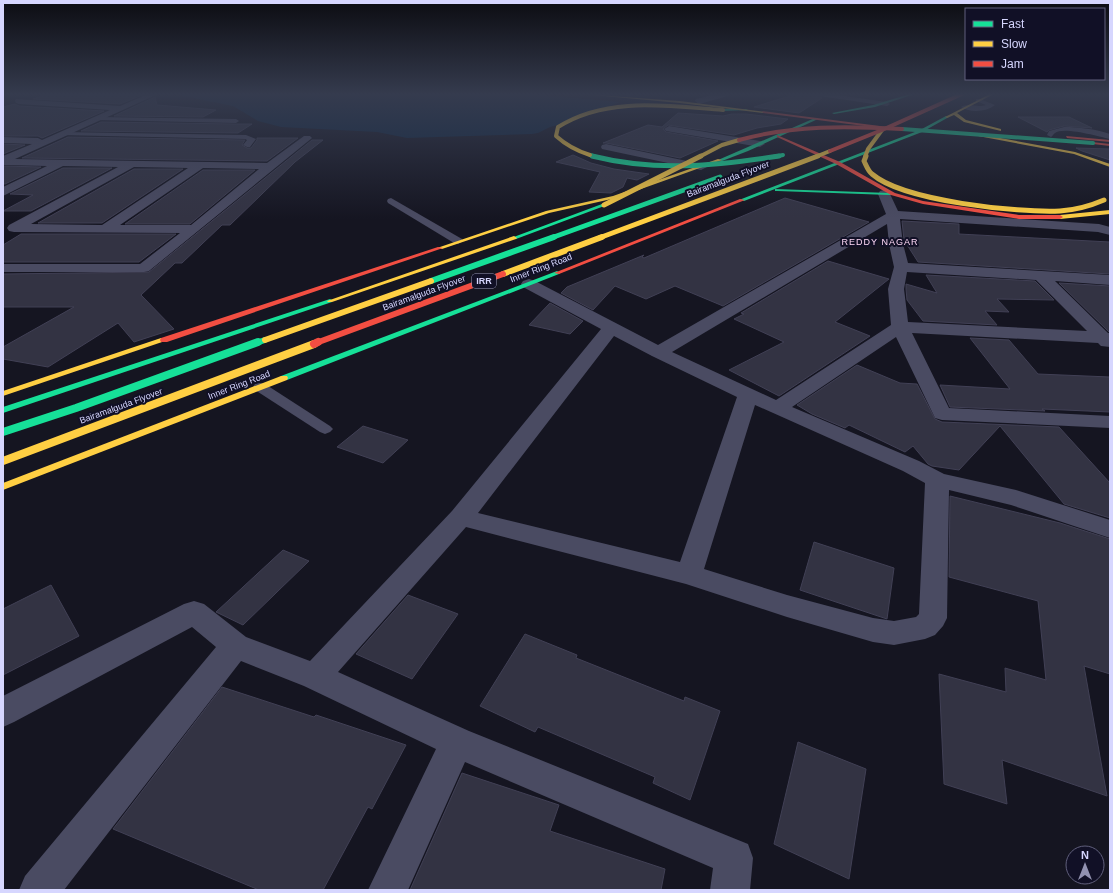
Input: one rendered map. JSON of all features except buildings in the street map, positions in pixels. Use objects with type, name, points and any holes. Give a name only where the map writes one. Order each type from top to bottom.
[{"type":"main road","points":[[556,136],[566,145],[585,154],[614,161],[650,165],[694,167],[736,163],[783,155]]},
{"type":"main road","points":[[3,410],[493,246],[575,216],[632,191],[722,145],[753,136]]},
{"type":"main road","points":[[3,394],[458,241],[548,212],[614,197],[702,167],[778,136]]},
{"type":"main road","points":[[785,136],[838,163],[889,194]]},
{"type":"main road","name":"Bairamalguda Flyover","points":[[3,461],[591,242],[867,136]]},
{"type":"main road","points":[[878,136],[866,154],[864,162],[867,169],[884,181],[913,193],[977,206],[1045,211],[1082,208],[1096,204],[1107,198]]},
{"type":"main road","name":"Inner Ring Road","points":[[3,487],[530,284],[766,190],[909,136]]},
{"type":"main road","points":[[983,136],[1075,153],[1110,166]]},
{"type":"main road","points":[[989,136],[1110,144]]},
{"type":"main road","points":[[1003,136],[1110,144]]},
{"type":"main road","points":[[1055,136],[1110,144]]},
{"type":"main road","name":"Bairamalguda Flyover","points":[[3,432],[76,408],[818,142]]},
{"type":"main road","points":[[766,190],[889,194],[923,202],[1019,217],[1064,217],[1110,212]]},
{"type":"main road","points":[[614,197],[686,223]]},
{"type":"street","points":[[3,161],[58,136]]},
{"type":"street","points":[[709,136],[760,144]]},
{"type":"street","points":[[3,268],[144,268],[307,138]]},
{"type":"street","points":[[3,140],[47,140]]},
{"type":"street","points":[[606,147],[702,167]]},
{"type":"street","points":[[3,161],[199,166],[270,166]]},
{"type":"street","points":[[3,192],[62,163]]},
{"type":"street","points":[[8,231],[131,164]]},
{"type":"street","points":[[105,229],[199,166]]},
{"type":"street","points":[[889,194],[896,244],[901,267],[896,289],[900,327],[942,414],[1110,422]]},
{"type":"street","points":[[658,352],[893,215],[1091,228],[1110,231]]},
{"type":"street","points":[[8,231],[194,229]]},
{"type":"street","points":[[901,267],[1110,280]]},
{"type":"street","points":[[1040,275],[1107,340]]},
{"type":"street","points":[[530,284],[658,352],[777,408],[911,466],[937,480],[1016,498],[1110,529]]},
{"type":"street","points":[[315,676],[461,517],[612,327]]},
{"type":"street","points":[[777,408],[900,327],[1107,340]]},
{"type":"street","points":[[689,574],[748,394]]},
{"type":"street","points":[[461,517],[689,574],[787,606],[873,630],[894,633],[925,627],[933,618],[937,480]]},
{"type":"street","points":[[3,712],[194,612],[235,646],[315,676],[457,742],[734,858],[730,890]]},
{"type":"street","points":[[39,890],[235,646]]},
{"type":"street","points":[[388,890],[457,742]]},
{"type":"lane","points":[[165,136],[246,137],[252,139],[247,145]]},
{"type":"lane","points":[[391,201],[458,241]]},
{"type":"lane","points":[[260,387],[325,429]]},
{"type":"water","points":[[395,136],[480,136],[407,138]]},
{"type":"traffic: fast","points":[[720,160],[779,136]]},
{"type":"traffic: fast","points":[[742,200],[909,136]]},
{"type":"traffic: fast","points":[[993,136],[1093,143]]},
{"type":"traffic: fast","points":[[590,155],[614,161],[662,167],[710,165],[783,155]]},
{"type":"traffic: fast","points":[[431,281],[720,177]]},
{"type":"traffic: fast","points":[[777,190],[890,194]]},
{"type":"traffic: fast","points":[[514,238],[604,205]]},
{"type":"traffic: fast","points":[[284,378],[557,273]]},
{"type":"traffic: fast","points":[[3,410],[330,301]]},
{"type":"traffic: fast","points":[[3,432],[76,408],[265,340]]},
{"type":"traffic: slow","points":[[556,136],[572,148],[590,155]]},
{"type":"traffic: slow","points":[[878,136],[868,149],[864,161],[872,174],[887,183],[908,191],[962,203],[1018,210],[1071,210],[1104,200]]},
{"type":"traffic: slow","points":[[983,136],[1075,153],[1110,166]]},
{"type":"traffic: slow","points":[[604,205],[722,145],[739,140]]},
{"type":"traffic: slow","points":[[503,274],[830,151]]},
{"type":"traffic: slow","points":[[440,248],[548,212],[614,197],[720,160]]},
{"type":"traffic: slow","points":[[1060,217],[1110,212]]},
{"type":"traffic: slow","points":[[330,301],[514,238]]},
{"type":"traffic: slow","points":[[265,340],[431,281]]},
{"type":"traffic: slow","points":[[3,394],[164,340]]},
{"type":"traffic: slow","points":[[3,461],[314,344]]},
{"type":"traffic: slow","points":[[3,487],[284,378]]},
{"type":"traffic: jam","points":[[739,140],[755,136]]},
{"type":"traffic: jam","points":[[778,136],[838,163],[893,194],[923,202],[1019,217],[1060,217]]},
{"type":"traffic: jam","points":[[830,151],[868,136]]},
{"type":"traffic: jam","points":[[1067,137],[1110,141]]},
{"type":"traffic: jam","points":[[1093,143],[1110,145]]},
{"type":"traffic: jam","points":[[557,273],[742,200]]},
{"type":"traffic: jam","points":[[164,340],[440,248]]},
{"type":"traffic: jam","points":[[314,344],[503,274]]},
{"type":"district","name":"REDDY NAGAR","points":[[880,242]]}]
